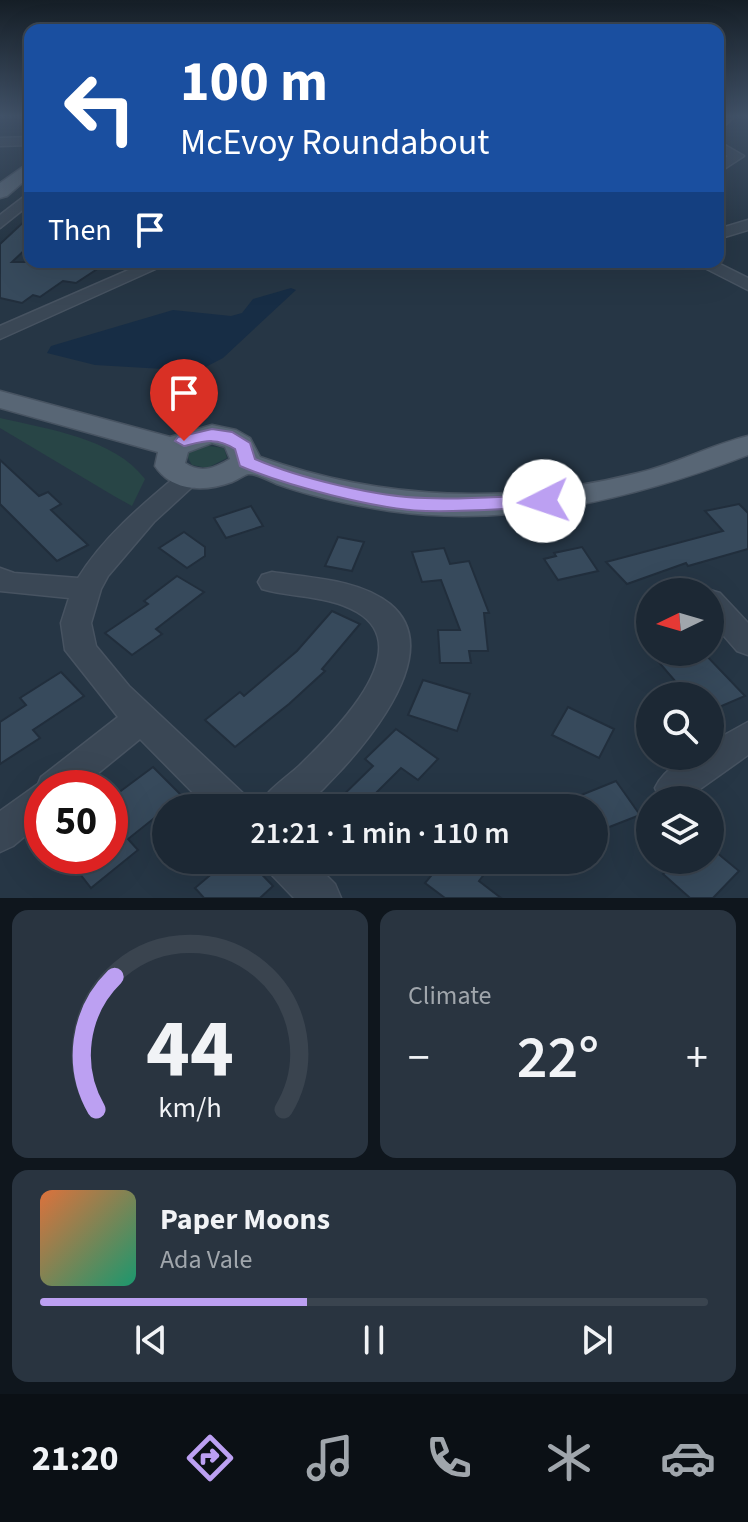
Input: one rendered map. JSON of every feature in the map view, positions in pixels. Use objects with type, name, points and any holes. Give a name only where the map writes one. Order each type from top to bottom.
[{"type":"main road","points":[[0,192],[24,173]]},
{"type":"main road","points":[[0,399],[175,448]]},
{"type":"main road","points":[[197,436],[225,436],[244,447],[246,462],[219,477],[189,478],[170,466],[170,457],[175,448],[197,436]]},
{"type":"main road","points":[[246,462],[266,471],[374,498],[423,505],[482,505],[583,496],[640,483],[748,445]]},
{"type":"street","points":[[0,223],[24,201]]},
{"type":"street","points":[[724,232],[748,225]]},
{"type":"street","points":[[0,333],[148,268]]},
{"type":"street","points":[[714,268],[748,285]]},
{"type":"street","points":[[189,478],[145,516],[98,569],[86,589],[76,623],[81,650],[117,695],[218,794]]},
{"type":"street","points":[[3,582],[86,589]]},
{"type":"street","points":[[272,582],[352,597],[379,611],[398,636],[398,651],[379,695],[294,794]]},
{"type":"street","points":[[724,616],[748,643]]},
{"type":"street","points":[[76,770],[142,717]]},
{"type":"street","points":[[676,786],[748,736]]},
{"type":"street","points":[[0,834],[24,814]]},
{"type":"street","points":[[298,874],[321,898]]},
{"type":"green space","points":[[0,418],[78,437],[116,454],[145,479],[132,506],[0,428]]},
{"type":"green space","points":[[202,445],[224,448],[227,458],[207,468],[192,465],[187,456],[189,451]]},
{"type":"water","points":[[291,288],[296,290],[223,358],[198,371],[95,365],[47,353],[51,346],[173,310],[231,316],[242,313],[253,299]]},
{"type":"building","points":[[24,222],[24,251],[12,262],[24,262],[24,268],[99,268],[76,283],[63,281],[40,297],[33,295],[22,303],[0,298],[0,244]]},
{"type":"building","points":[[0,460],[39,496],[48,492],[61,504],[51,510],[88,545],[57,561],[0,504]]},
{"type":"building","points":[[739,504],[748,513],[748,549],[688,566],[686,563],[636,578],[627,584],[606,562],[723,531],[705,511]]},
{"type":"building","points":[[251,506],[263,526],[226,538],[214,518]]},
{"type":"building","points":[[184,532],[205,547],[205,556],[187,568],[159,548]]},
{"type":"building","points":[[338,537],[364,542],[352,571],[325,566]]},
{"type":"building","points":[[582,547],[598,571],[558,580],[544,559],[556,556],[554,553]]},
{"type":"building","points":[[444,548],[450,564],[469,561],[489,613],[484,613],[488,651],[469,651],[471,663],[440,663],[438,630],[460,630],[441,580],[422,582],[412,552]]},
{"type":"building","points":[[177,576],[204,592],[156,629],[162,634],[132,655],[105,633],[148,604],[144,601]]},
{"type":"building","points":[[332,611],[360,624],[322,669],[325,671],[289,704],[235,747],[205,720],[240,692],[244,696],[297,651]]},
{"type":"building","points":[[662,666],[716,666],[745,696],[724,705],[724,682],[676,682]]},
{"type":"building","points":[[61,672],[84,696],[33,730],[40,738],[0,764],[0,722],[26,705],[20,698]]},
{"type":"building","points":[[423,680],[470,694],[457,731],[408,715]]},
{"type":"building","points":[[568,707],[614,729],[599,758],[552,735]]},
{"type":"building","points":[[396,729],[438,759],[418,780],[401,768],[375,794],[344,794],[373,766],[365,759]]},
{"type":"building","points":[[153,767],[180,794],[152,794],[152,820],[128,839],[128,786]]},
{"type":"building","points":[[616,781],[636,809],[636,817],[608,828],[608,794],[584,794]]},
{"type":"building","points":[[128,839],[138,850],[128,858]]},
{"type":"building","points":[[724,859],[739,871],[713,898],[690,898],[663,874],[724,874]]},
{"type":"building","points":[[80,874],[108,874],[91,888]]},
{"type":"building","points":[[212,874],[261,874],[273,886],[260,898],[204,898],[195,888]]},
{"type":"building","points":[[432,874],[484,874],[479,881],[501,898],[445,898],[425,883]]},
{"type":"route","points":[[184,441],[212,434],[225,436],[237,440],[244,447],[246,462],[266,471],[374,498],[423,505],[544,501]]}]
